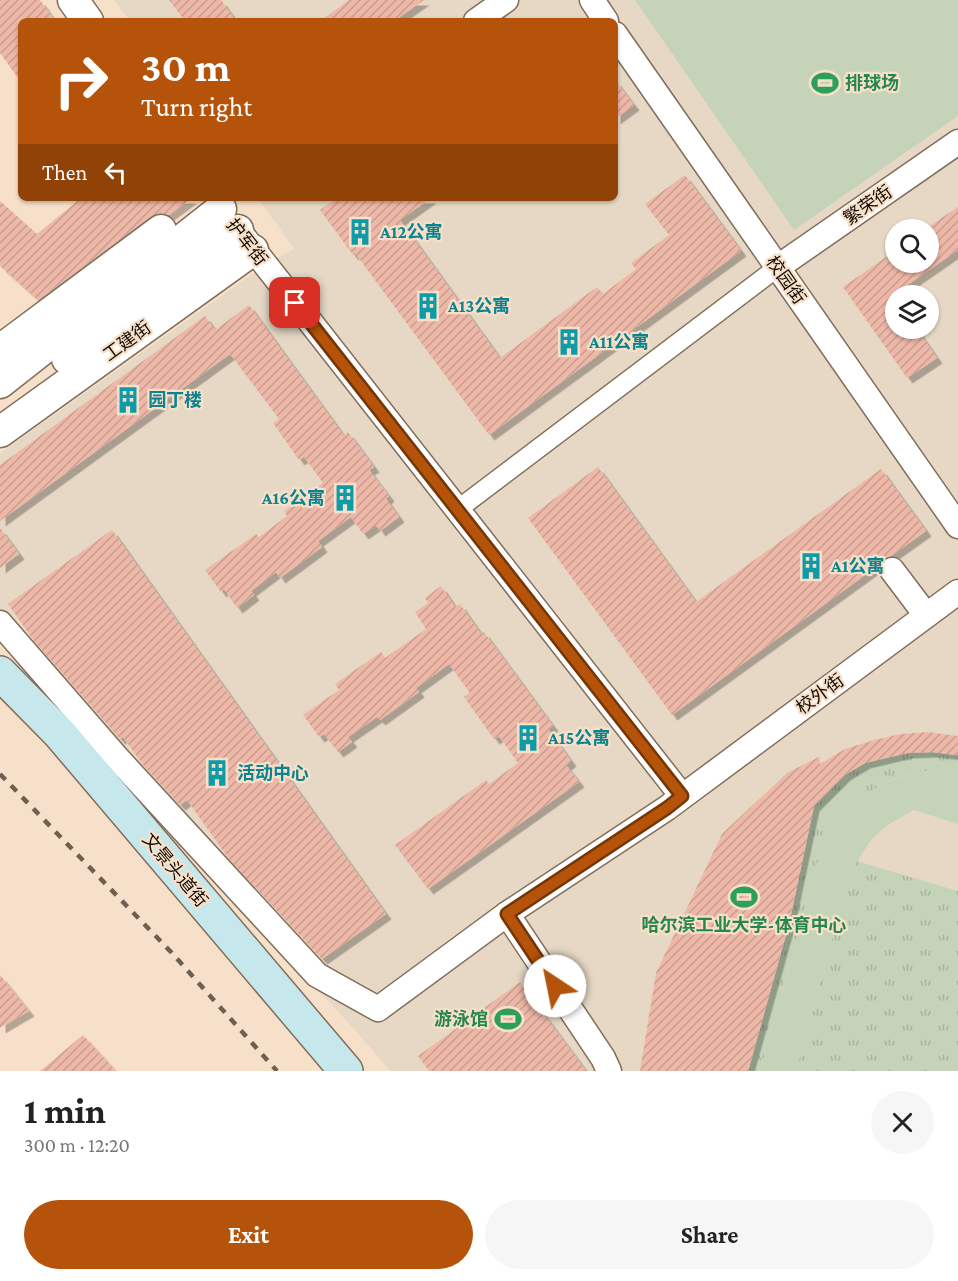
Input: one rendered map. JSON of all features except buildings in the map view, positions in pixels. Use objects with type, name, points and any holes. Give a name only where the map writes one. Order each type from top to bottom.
[{"type":"main road","name":"文景头道街","points":[[0,673],[60,734],[346,1071]]},
{"type":"street","points":[[73,0],[86,18]]},
{"type":"street","points":[[480,18],[506,0]]},
{"type":"street","points":[[591,0],[604,18]]},
{"type":"street","name":"校园街","points":[[618,38],[958,525]]},
{"type":"street","name":"繁荣街","points":[[778,267],[958,142]]},
{"type":"street","points":[[0,350],[225,213]]},
{"type":"street","points":[[0,383],[225,213]]},
{"type":"street","name":"工建街","points":[[0,410],[225,213]]},
{"type":"street","name":"工建街","points":[[0,432],[225,213]]},
{"type":"street","name":"护军街","points":[[225,213],[682,796]]},
{"type":"street","points":[[457,510],[778,267]]},
{"type":"street","points":[[892,570],[926,615]]},
{"type":"street","name":"校外街","points":[[0,623],[120,761],[317,975],[378,1009],[507,914],[667,808],[958,592]]},
{"type":"street","points":[[507,914],[603,1058],[609,1071]]},
{"type":"shaded area","points":[[114,0],[958,0],[958,1071],[390,1071],[355,1030],[109,765],[0,640],[0,453],[265,265],[294,249],[260,201],[618,201],[618,18],[128,18]]},
{"type":"green space","name":"排球场","points":[[635,0],[958,0],[958,116],[794,230]]},
{"type":"green space","points":[[932,752],[958,756],[958,771],[907,774],[872,790],[863,799],[837,792],[760,1071],[748,1071],[789,924],[814,806],[845,775],[865,763],[907,753]]},
{"type":"green space","points":[[943,769],[958,771],[958,824],[914,810],[886,826],[871,840],[850,873],[796,1071],[760,1071],[837,792],[863,799],[880,785],[900,777]]},
{"type":"green space","points":[[856,861],[958,891],[958,1071],[796,1071],[850,873]]},
{"type":"railway","points":[[0,774],[171,952],[277,1071]]},
{"type":"place","name":"排球场","points":[[825,83]]},
{"type":"place","name":"A12公寓","points":[[360,232]]},
{"type":"place","name":"A13公寓","points":[[428,306]]},
{"type":"place","name":"A11公寓","points":[[569,342]]},
{"type":"place","name":"园丁楼","points":[[128,400]]},
{"type":"place","name":"A16公寓","points":[[345,498]]},
{"type":"place","name":"A1公寓","points":[[811,566]]},
{"type":"place","name":"A15公寓","points":[[528,738]]},
{"type":"place","name":"活动中心","points":[[217,773]]},
{"type":"place","name":"哈尔滨工业大学-体育中心","points":[[744,897]]},
{"type":"place","name":"游泳馆","points":[[508,1019]]},
{"type":"route","points":[[295,303],[682,796],[507,914],[555,986]]}]
